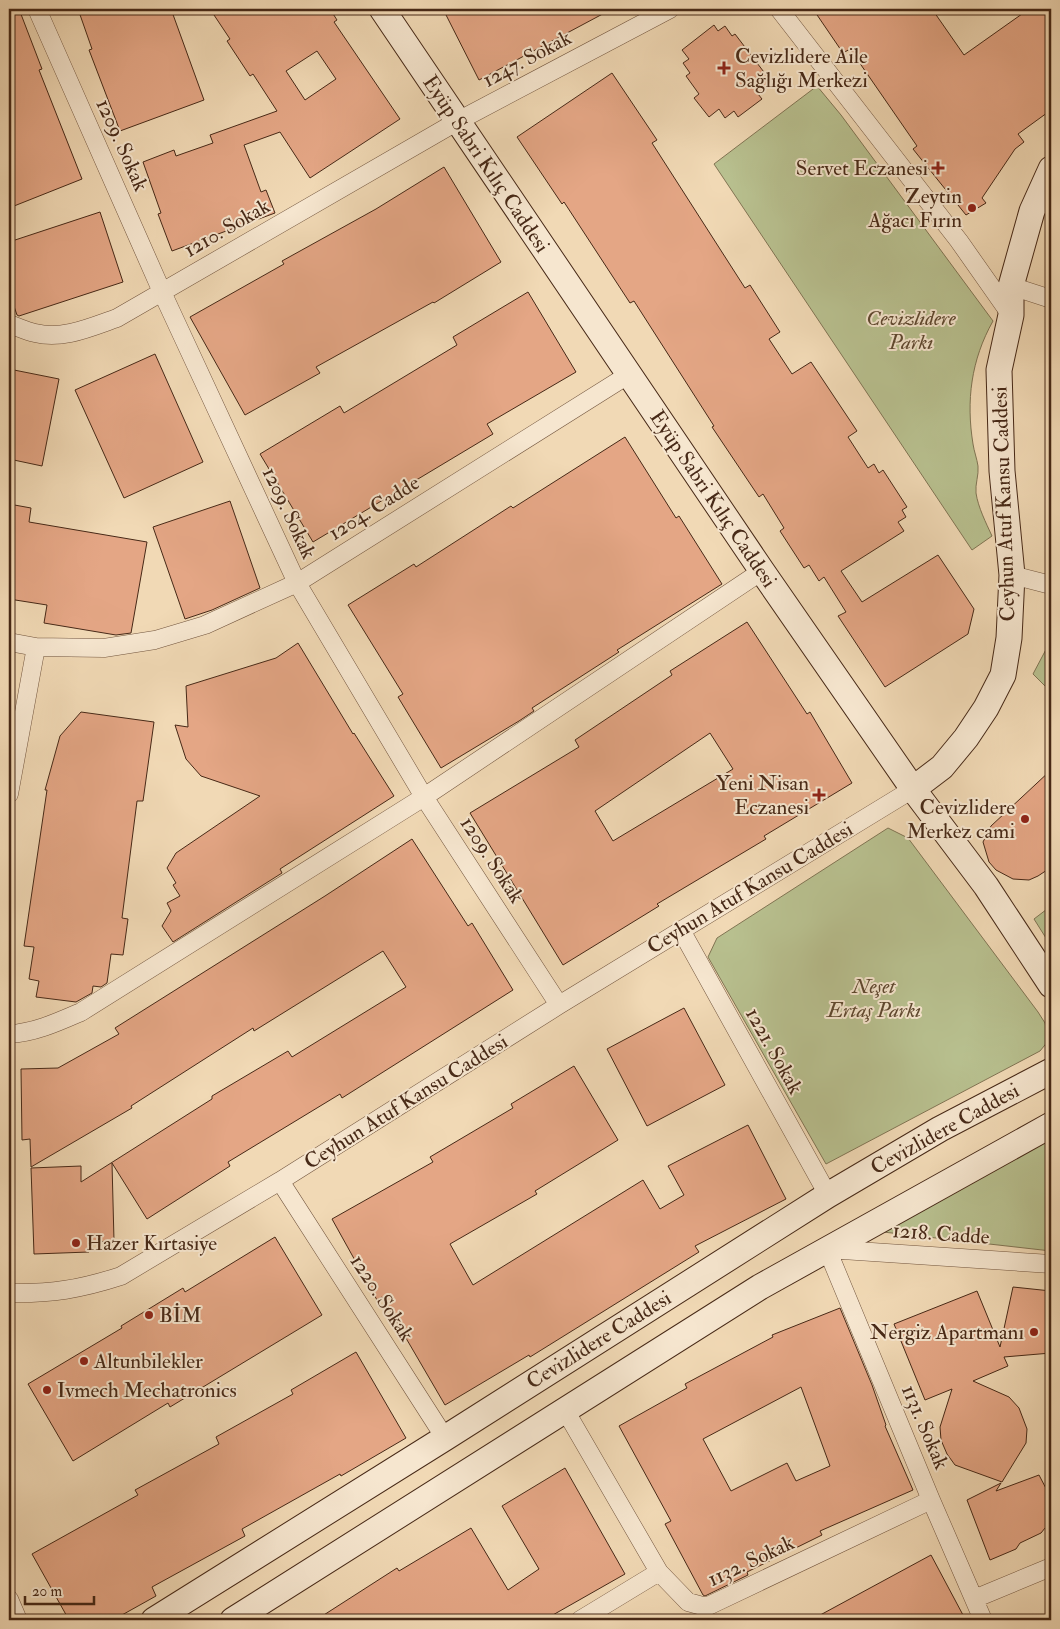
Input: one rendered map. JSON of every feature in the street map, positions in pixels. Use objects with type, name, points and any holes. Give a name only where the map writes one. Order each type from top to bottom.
[{"type":"main road","name":"Eyüp Sabri Kılıç Caddesi","points":[[382,9],[762,571],[913,790],[986,886],[1051,986]]},
{"type":"main road","name":"Ceyhun Atuf Kansu Caddesi","points":[[913,790],[942,767],[966,738],[986,708],[1003,675],[1009,638],[1012,575],[1002,470],[999,370],[1010,315],[1011,286],[1032,211],[1051,170]]},
{"type":"main road","name":"Cevizlidere Caddesi","points":[[154,1620],[828,1195],[940,1129],[1051,1071]]},
{"type":"main road","name":"Cevizlidere Caddesi","points":[[234,1620],[760,1287],[1051,1125]]},
{"type":"street","name":"1209. Sokak","points":[[37,9],[162,292],[297,583],[424,797],[559,1005]]},
{"type":"street","name":"1247. Sokak","points":[[458,121],[670,9]]},
{"type":"street","points":[[779,9],[959,241],[1010,315]]},
{"type":"street","name":"1210. Sokak","points":[[9,324],[45,335],[73,333],[117,318],[458,121]]},
{"type":"street","points":[[1011,286],[1051,298]]},
{"type":"street","name":"1204. Cadde","points":[[9,642],[36,647],[104,648],[155,640],[205,626],[297,583],[628,375]]},
{"type":"street","points":[[9,1034],[21,1034],[81,1012],[424,797],[762,571]]},
{"type":"street","points":[[1012,575],[1051,585]]},
{"type":"street","points":[[9,794],[36,647]]},
{"type":"street","name":"Ceyhun Atuf Kansu Caddesi","points":[[9,1293],[58,1292],[92,1286],[121,1276],[280,1181],[559,1005],[913,790]]},
{"type":"street","name":"1221. Sokak","points":[[681,930],[828,1195]]},
{"type":"street","name":"1220. Sokak","points":[[280,1181],[445,1438]]},
{"type":"street","name":"1218. Cadde","points":[[827,1249],[1051,1264]]},
{"type":"street","name":"1131. Sokak","points":[[827,1249],[983,1620]]},
{"type":"street","name":"1132. Sokak","points":[[564,1410],[659,1572],[688,1602],[706,1607],[931,1500]]},
{"type":"street","points":[[974,1599],[1051,1567]]},
{"type":"street","points":[[580,1620],[659,1572]]},
{"type":"street","points":[[9,1599],[18,1620]]},
{"type":"green space","name":"Cevizlidere Parkı","points":[[817,86],[841,115],[993,321],[975,366],[970,396],[971,428],[978,466],[976,493],[980,509],[992,536],[972,550],[714,164]]},
{"type":"green space","points":[[1051,640],[1051,692],[1033,674]]},
{"type":"green space","name":"Neşet Ertaş Parkı","points":[[888,828],[908,838],[1038,1012],[1045,1023],[1049,1040],[1040,1051],[826,1164],[708,957],[717,938]]},
{"type":"green space","points":[[1051,906],[1051,946],[1034,919]]},
{"type":"green space","points":[[1051,1138],[1051,1251],[883,1232]]},
{"type":"building","points":[[9,9],[19,9],[42,69],[39,70],[82,179],[9,208]]},
{"type":"building","points":[[78,9],[171,9],[204,100],[120,131],[89,50],[92,49]]},
{"type":"building","points":[[210,9],[330,9],[337,20],[334,22],[400,119],[310,178],[280,132],[244,145],[261,192],[266,190],[275,213],[172,251],[158,214],[161,213],[143,162],[174,150],[176,156],[213,143],[210,135],[277,111],[253,74],[250,76],[227,41],[230,39]],"holes":[[[317,51],[336,79],[305,100],[286,71]]]},
{"type":"building","points":[[443,9],[612,9],[479,80]]},
{"type":"building","points":[[813,9],[932,9],[964,55],[1029,9],[1051,9],[1051,110],[1018,134],[1024,142],[1015,149],[982,198],[986,203],[966,215],[913,149],[917,146],[850,49],[843,53]]},
{"type":"building","name":"Cevizlidere Aile Sağlığı Merkezi","points":[[714,25],[718,31],[725,26],[732,36],[735,34],[773,84],[758,94],[762,99],[738,117],[734,111],[725,118],[719,109],[709,117],[694,98],[699,94],[686,76],[690,73],[683,63],[689,59],[682,50]]},
{"type":"building","points":[[612,73],[657,140],[652,143],[745,288],[750,285],[780,332],[769,339],[792,374],[811,362],[857,431],[848,437],[868,468],[874,464],[879,473],[883,470],[907,507],[902,510],[906,517],[898,522],[904,531],[841,571],[862,602],[938,555],[974,609],[968,634],[885,687],[838,616],[846,612],[824,577],[819,581],[809,565],[804,568],[780,531],[784,528],[763,494],[759,497],[712,427],[714,426],[634,301],[630,303],[564,202],[562,204],[517,137]]},
{"type":"building","points":[[444,167],[501,262],[434,303],[316,367],[320,373],[245,415],[190,317],[284,264],[282,261],[376,209]]},
{"type":"building","points":[[100,212],[123,282],[19,316],[17,315],[9,292],[9,242]]},
{"type":"building","points":[[528,292],[576,372],[487,424],[493,434],[313,542],[260,454],[340,406],[344,413],[457,345],[453,337]]},
{"type":"building","points":[[155,354],[203,462],[124,498],[75,390]]},
{"type":"building","points":[[9,369],[59,379],[42,466],[9,459]]},
{"type":"building","points":[[625,437],[676,518],[679,516],[722,584],[617,650],[619,652],[532,708],[534,711],[519,721],[441,768],[398,697],[403,694],[348,605],[414,564],[416,567],[511,506],[513,508]]},
{"type":"building","points":[[230,501],[260,588],[212,610],[185,619],[153,527]]},
{"type":"building","points":[[9,504],[31,508],[29,522],[147,542],[131,633],[116,635],[44,623],[47,605],[9,599]]},
{"type":"building","points":[[747,622],[807,714],[810,712],[852,783],[764,836],[766,839],[657,904],[659,906],[563,965],[470,813],[579,747],[575,740],[672,675],[670,671]],"holes":[[[710,733],[733,769],[613,841],[595,811]]]},
{"type":"building","points":[[298,643],[353,734],[394,796],[280,869],[282,873],[173,942],[162,926],[171,911],[167,903],[180,896],[173,885],[176,883],[167,868],[176,853],[260,796],[201,776],[186,759],[175,725],[188,727],[186,686],[276,658]]},
{"type":"building","points":[[81,712],[154,722],[143,801],[137,801],[122,918],[128,919],[123,955],[111,954],[107,983],[101,987],[93,986],[92,993],[76,1002],[36,997],[39,981],[29,979],[34,947],[24,946],[47,790],[45,790],[60,736]]},
{"type":"building","name":"Cevizlidere Merkez cami","points":[[1051,770],[1051,862],[1047,870],[1038,876],[1029,880],[1013,879],[996,870],[989,862],[983,842],[991,826]]},
{"type":"building","points":[[412,839],[468,926],[472,923],[513,990],[342,1098],[340,1094],[228,1162],[230,1166],[147,1219],[112,1163],[114,1241],[89,1242],[89,1252],[34,1254],[31,1168],[81,1166],[81,1182],[212,1099],[212,1096],[288,1051],[292,1057],[406,987],[383,951],[254,1031],[253,1028],[131,1106],[132,1108],[31,1167],[30,1139],[22,1140],[21,1069],[58,1068],[119,1034],[115,1028]]},
{"type":"building","points":[[684,1008],[725,1085],[647,1126],[607,1049]]},
{"type":"building","points":[[574,1066],[618,1140],[535,1191],[537,1194],[450,1244],[473,1285],[643,1180],[660,1209],[684,1195],[668,1166],[748,1125],[786,1199],[695,1246],[699,1252],[530,1357],[529,1355],[445,1405],[382,1297],[377,1300],[332,1219],[433,1162],[430,1157],[513,1108],[511,1104]]},
{"type":"building","points":[[275,1237],[322,1315],[170,1407],[168,1403],[73,1461],[28,1384],[122,1328],[121,1326],[183,1288],[185,1292]]},
{"type":"building","points":[[1013,1287],[1051,1291],[1051,1353],[1004,1357],[1008,1366],[973,1381],[1009,1397],[1019,1408],[1027,1429],[1026,1443],[1002,1482],[955,1465],[947,1454],[941,1440],[940,1427],[952,1389],[925,1400],[894,1324],[977,1291],[1000,1347]]},
{"type":"building","points":[[840,1308],[872,1385],[885,1426],[913,1490],[820,1531],[822,1535],[747,1572],[748,1575],[705,1596],[665,1524],[671,1521],[619,1426],[687,1388],[685,1384],[773,1337],[772,1335]],"holes":[[[801,1387],[830,1466],[796,1481],[787,1463],[731,1491],[703,1439]]]},
{"type":"building","points":[[356,1352],[406,1438],[341,1476],[340,1474],[242,1529],[245,1536],[152,1587],[156,1596],[113,1620],[69,1620],[32,1554],[138,1495],[135,1490],[219,1444],[216,1437],[293,1394],[291,1390]]},
{"type":"building","points":[[565,1468],[625,1574],[544,1620],[316,1620],[397,1568],[399,1571],[471,1528],[508,1590],[539,1569],[502,1506]]},
{"type":"building","points":[[1039,1475],[1051,1498],[1051,1525],[1041,1533],[1020,1543],[1016,1549],[990,1560],[967,1500],[1001,1483],[996,1491]]},
{"type":"building","points":[[931,1555],[963,1615],[953,1620],[811,1620]]},
{"type":"place","name":"Cevizlidere Aile Sağlığı Merkezi","points":[[724,68]]},
{"type":"place","name":"Servet Eczanesi","points":[[938,168]]},
{"type":"place","name":"Zeytin Ağacı Fırın","points":[[972,208]]},
{"type":"place","name":"Yeni Nisan Eczanesi","points":[[819,795]]},
{"type":"place","name":"Cevizlidere Merkez cami","points":[[1025,819]]},
{"type":"place","name":"Hazer Kırtasiye","points":[[76,1243]]},
{"type":"place","name":"BİM","points":[[149,1315]]},
{"type":"place","name":"Nergiz Apartmanı","points":[[1034,1332]]},
{"type":"place","name":"Altunbilekler","points":[[84,1361]]},
{"type":"place","name":"Ivmech Mechatronics","points":[[47,1390]]}]
